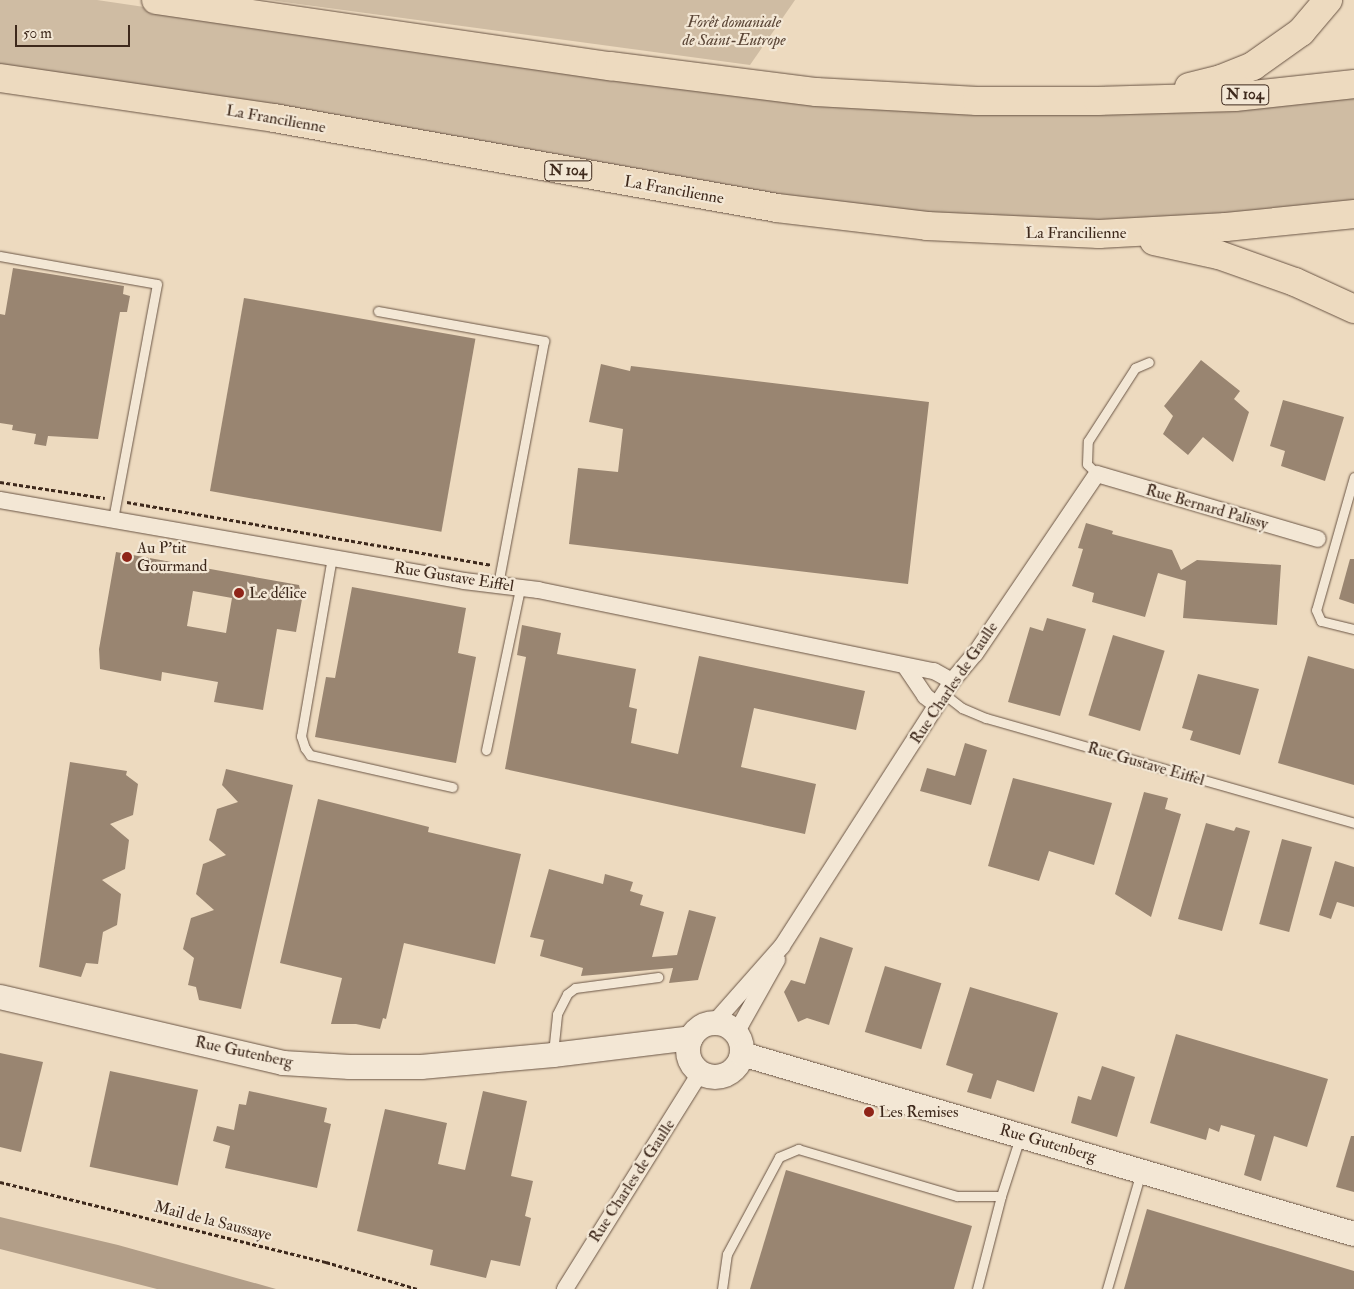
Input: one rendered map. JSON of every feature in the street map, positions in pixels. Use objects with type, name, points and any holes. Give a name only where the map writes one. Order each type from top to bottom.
[{"type":"highway","name":"N 104","points":[[156,0],[619,68],[816,92],[977,101],[1136,100],[1235,96],[1354,84]]},
{"type":"highway","points":[[1136,100],[1221,79],[1253,66],[1301,32],[1328,0]]},
{"type":"highway","name":"La Francilienne","points":[[0,78],[274,118],[777,208],[927,226],[1025,233],[1140,233],[1354,214]]},
{"type":"highway","points":[[1140,233],[1158,244],[1219,255],[1253,267],[1354,309]]},
{"type":"street","name":"Rue Bernard Palissy","points":[[1097,474],[1318,539]]},
{"type":"street","name":"Rue Charles de Gaulle","points":[[713,1024],[782,946],[944,693],[975,654],[1097,474]]},
{"type":"street","name":"Rue Gustave Eiffel","points":[[0,500],[520,588],[934,671],[944,693],[925,696],[905,666]]},
{"type":"street","name":"Rue Charles de Gaulle","points":[[739,1044],[782,946]]},
{"type":"street","name":"Rue Gutenberg","points":[[0,997],[282,1063],[421,1067],[553,1056],[691,1038]]},
{"type":"street","points":[[713,1024],[722,1024],[739,1044],[739,1063],[728,1074],[717,1077],[695,1067],[688,1046],[691,1038],[704,1026],[713,1024]]},
{"type":"street","name":"Rue Gutenberg","points":[[739,1044],[1021,1135],[1354,1234]]},
{"type":"street","name":"Rue Gutenberg","points":[[553,1056],[657,1054],[695,1067]]},
{"type":"street","name":"Rue Charles de Gaulle","points":[[565,1289],[695,1067]]},
{"type":"lane","points":[[0,256],[157,284],[113,518]]},
{"type":"lane","points":[[378,312],[544,341],[498,585]]},
{"type":"lane","points":[[1097,474],[1087,464],[1088,441],[1135,368],[1149,362]]},
{"type":"lane","points":[[1354,477],[1337,543],[1316,610],[1321,621],[1354,629]]},
{"type":"lane","points":[[1318,539],[1337,543]]},
{"type":"lane","points":[[332,557],[301,736],[304,748],[310,755],[452,787]]},
{"type":"lane","points":[[486,750],[520,588]]},
{"type":"lane","name":"Rue Gustave Eiffel","points":[[944,693],[962,708],[986,718],[1354,823]]},
{"type":"lane","points":[[553,1056],[557,1014],[567,994],[575,988],[658,977]]},
{"type":"lane","points":[[977,1289],[1001,1196],[1021,1135]]},
{"type":"lane","points":[[722,1289],[726,1254],[778,1157],[798,1149],[956,1196],[1001,1196]]},
{"type":"lane","points":[[1108,1289],[1141,1170]]},
{"type":"path","name":"Mail de la Saussaye","points":[[0,1182],[326,1262],[418,1289]]},
{"type":"green space","points":[[0,0],[97,0],[745,96],[1354,93],[1354,204],[1171,223],[928,217],[766,197],[0,70]]},
{"type":"green space","name":"Forêt domaniale de Saint-Eutrope","points":[[269,0],[795,0],[750,65]]},
{"type":"shaded area","points":[[0,1217],[118,1245],[276,1289],[157,1289],[0,1249]]},
{"type":"building","points":[[13,268],[124,286],[123,294],[130,296],[127,312],[120,312],[98,439],[48,436],[46,446],[34,444],[36,434],[12,430],[13,425],[0,423],[0,314],[5,315]]},
{"type":"building","points":[[244,298],[475,339],[441,532],[210,491]]},
{"type":"building","points":[[1201,360],[1240,391],[1234,399],[1249,412],[1233,462],[1203,437],[1188,455],[1163,434],[1173,416],[1164,406]]},
{"type":"building","points":[[601,364],[630,371],[631,366],[929,402],[908,584],[569,544],[578,468],[618,472],[623,429],[589,422]]},
{"type":"building","points":[[1283,400],[1344,417],[1325,481],[1281,466],[1285,451],[1270,446]]},
{"type":"building","points":[[1086,523],[1113,531],[1112,534],[1172,550],[1181,570],[1197,560],[1281,565],[1277,625],[1183,618],[1186,581],[1158,573],[1145,617],[1092,602],[1094,593],[1072,586],[1083,549],[1078,548]]},
{"type":"building","points":[[116,552],[299,585],[302,599],[296,632],[277,629],[263,710],[214,702],[218,682],[162,672],[161,681],[100,669],[99,649]],"holes":[[[193,591],[232,598],[226,633],[187,626]]]},
{"type":"building","points":[[1350,559],[1354,559],[1354,604],[1339,599]]},
{"type":"building","points":[[352,587],[466,608],[458,653],[476,657],[456,763],[315,737],[326,677],[335,678]]},
{"type":"building","points":[[1047,618],[1086,629],[1060,716],[1008,702],[1030,627],[1043,631]]},
{"type":"building","points":[[522,625],[561,633],[557,654],[636,669],[629,707],[637,709],[631,743],[678,754],[699,656],[865,691],[856,730],[754,708],[741,767],[816,784],[805,834],[505,769],[526,657],[517,655]]},
{"type":"building","points":[[1113,635],[1165,651],[1140,731],[1088,715]]},
{"type":"building","points":[[1308,656],[1354,669],[1354,785],[1278,763]]},
{"type":"building","points":[[1198,674],[1259,689],[1240,755],[1190,740],[1193,731],[1182,728]]},
{"type":"building","points":[[965,743],[987,750],[971,805],[920,791],[927,768],[955,776]]},
{"type":"building","points":[[70,762],[127,771],[126,775],[138,784],[133,815],[110,824],[129,840],[125,869],[102,880],[121,894],[117,925],[103,932],[98,964],[86,963],[81,977],[39,967]]},
{"type":"building","points":[[226,769],[293,785],[241,1009],[199,1000],[196,987],[188,985],[194,958],[183,949],[191,918],[214,910],[196,894],[203,864],[226,855],[209,840],[217,809],[238,802],[222,785]]},
{"type":"building","points":[[1013,778],[1112,803],[1094,865],[1049,851],[1039,881],[988,866]]},
{"type":"building","points":[[1144,792],[1168,798],[1165,809],[1181,814],[1151,917],[1115,894]]},
{"type":"building","points":[[318,799],[429,827],[428,832],[521,854],[495,964],[404,943],[386,1019],[383,1018],[380,1029],[356,1024],[331,1024],[342,978],[280,963]]},
{"type":"building","points":[[1206,823],[1234,831],[1236,827],[1250,831],[1222,931],[1178,919]]},
{"type":"building","points":[[1282,839],[1312,847],[1289,932],[1259,924]]},
{"type":"building","points":[[1335,861],[1354,867],[1354,907],[1337,902],[1331,919],[1319,915]]},
{"type":"building","points":[[549,869],[603,884],[605,874],[633,882],[630,891],[643,895],[640,905],[664,912],[652,957],[677,955],[689,910],[716,917],[698,980],[669,983],[673,968],[581,976],[583,968],[540,956],[544,940],[530,937]]},
{"type":"building","points":[[820,937],[853,948],[829,1025],[807,1018],[798,1022],[784,992],[791,980],[805,984]]},
{"type":"building","points":[[885,966],[941,983],[921,1049],[865,1032]]},
{"type":"building","points":[[970,987],[1058,1013],[1034,1092],[997,1080],[991,1099],[967,1092],[973,1074],[946,1065]]},
{"type":"building","points":[[1176,1034],[1328,1079],[1307,1147],[1274,1136],[1261,1181],[1244,1175],[1255,1135],[1221,1125],[1219,1132],[1209,1128],[1206,1140],[1150,1123]]},
{"type":"building","points":[[0,1053],[43,1062],[21,1152],[0,1147]]},
{"type":"building","points":[[1102,1066],[1135,1077],[1117,1137],[1071,1123],[1078,1096],[1091,1100]]},
{"type":"building","points":[[110,1071],[198,1090],[178,1186],[90,1167]]},
{"type":"building","points":[[249,1091],[327,1108],[324,1122],[331,1124],[317,1188],[225,1168],[230,1146],[213,1141],[217,1126],[234,1130],[239,1104],[246,1105]]},
{"type":"building","points":[[483,1091],[527,1101],[511,1176],[533,1181],[525,1216],[531,1218],[520,1266],[491,1260],[486,1278],[430,1265],[433,1250],[357,1231],[385,1109],[447,1123],[438,1164],[465,1170]]},
{"type":"building","points":[[1351,1136],[1354,1136],[1354,1192],[1336,1187]]},
{"type":"building","points":[[786,1170],[972,1226],[954,1289],[750,1289]]},
{"type":"building","points":[[1147,1209],[1354,1271],[1354,1289],[1124,1289]]},
{"type":"place","name":"Au P'tit Gourmand","points":[[127,557]]},
{"type":"place","name":"Le délice","points":[[239,593]]},
{"type":"place","name":"Les Remises","points":[[869,1112]]}]
